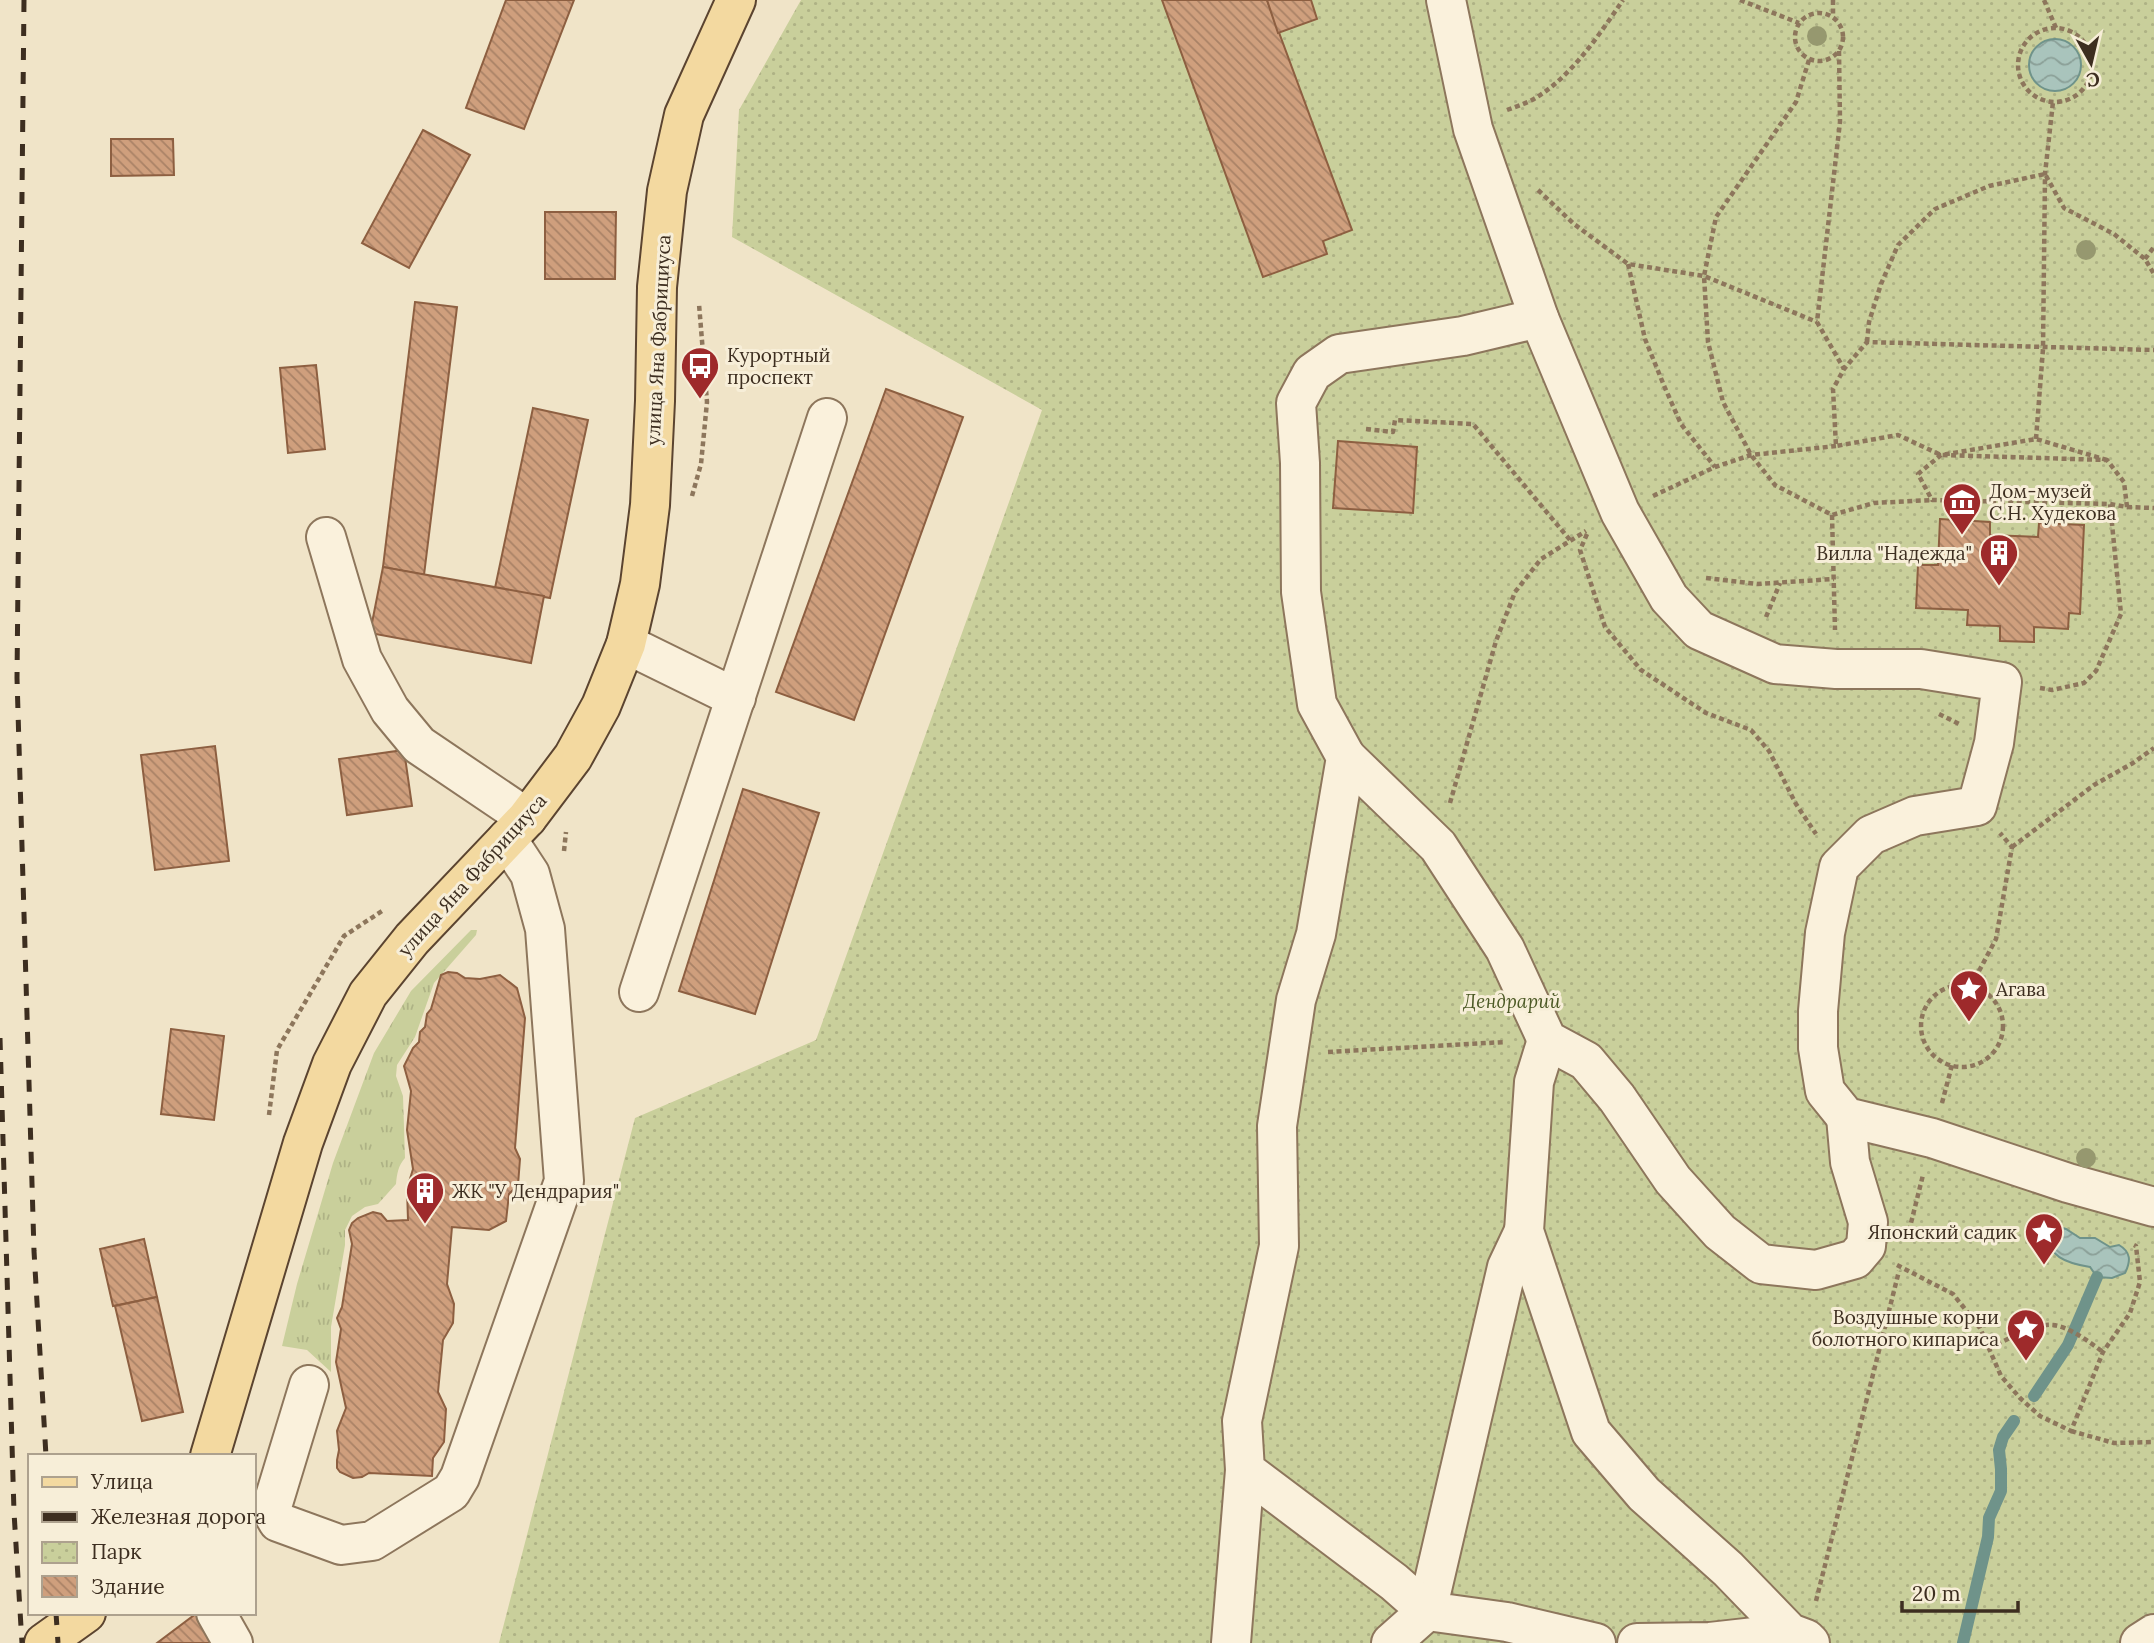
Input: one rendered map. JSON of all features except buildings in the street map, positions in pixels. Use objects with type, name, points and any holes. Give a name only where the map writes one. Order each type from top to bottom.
[{"type":"main road","name":"улица Яна Фабрициуса","points":[[211,1454],[303,1143],[332,1063],[368,994],[412,939],[517,828],[573,757],[601,706],[626,644],[640,584],[650,505],[657,287],[667,191],[684,115],[736,0]]},
{"type":"main road","points":[[44,1643],[83,1615]]},
{"type":"lane","points":[[1446,0],[1473,129],[1539,318],[1620,512],[1669,598],[1699,630],[1775,664],[1836,669],[1921,669],[2002,682],[1994,743],[1977,806],[1915,816],[1871,835],[1839,867],[1825,933],[1818,1011],[1818,1048],[1825,1091],[1846,1116],[1850,1162],[1868,1222],[1866,1246],[1855,1259],[1816,1270],[1761,1264],[1720,1232],[1673,1180],[1617,1098],[1586,1061],[1547,1040],[1505,949],[1438,846],[1346,757],[1317,704],[1301,592],[1300,463],[1296,403],[1312,373],[1339,354],[1463,336],[1539,318]]},
{"type":"lane","points":[[639,992],[827,418]]},
{"type":"lane","points":[[309,1385],[271,1510],[278,1522],[341,1545],[372,1541],[450,1492],[460,1477],[564,1181],[545,929],[517,828],[419,745],[390,710],[362,659],[326,537]]},
{"type":"lane","points":[[626,644],[736,698]]},
{"type":"lane","points":[[1231,1643],[1245,1469],[1242,1421],[1279,1246],[1277,1126],[1296,1000],[1316,934],[1346,757]]},
{"type":"lane","points":[[1391,1643],[1427,1611],[1507,1266],[1524,1231],[1534,1082],[1547,1040]]},
{"type":"lane","points":[[1846,1116],[1932,1138],[2154,1207]]},
{"type":"lane","points":[[1524,1231],[1591,1432],[1644,1494],[1802,1638]]},
{"type":"lane","points":[[1245,1469],[1394,1581],[1427,1611],[1507,1622],[1595,1643]]},
{"type":"lane","points":[[217,1615],[233,1643]]},
{"type":"lane","points":[[2140,1643],[2154,1634]]},
{"type":"lane","points":[[1637,1643],[1802,1638]]},
{"type":"path","points":[[1473,129],[1490,117],[1533,100],[1564,75],[1592,45],[1623,0]]},
{"type":"path","points":[[1740,0],[1799,23]]},
{"type":"path","points":[[1833,0],[1833,17]]},
{"type":"path","points":[[2045,0],[2056,28]]},
{"type":"path","points":[[1839,51],[1828,60],[1814,61],[1805,58],[1796,46],[1794,37],[1799,23],[1815,13],[1833,17],[1840,24],[1843,33],[1839,51],[1840,122],[1817,322],[1844,369]]},
{"type":"path","points":[[2056,28],[2070,31],[2082,40],[2090,52],[2091,66],[2088,80],[2080,92],[2068,99],[2053,102],[2039,99],[2028,90],[2020,78],[2018,64],[2021,50],[2030,38],[2042,31],[2056,28]]},
{"type":"path","points":[[1810,60],[1797,102],[1716,217],[1703,276],[1709,342],[1723,402],[1751,455],[1775,485],[1832,515],[1874,503],[1932,500],[2110,504],[2127,508],[2154,508]]},
{"type":"path","points":[[2036,439],[2043,349],[2045,174],[2053,102]]},
{"type":"path","points":[[2045,174],[2064,208],[2114,234],[2146,259],[2154,274]]},
{"type":"path","points":[[1836,446],[1833,389],[1844,369],[1867,342],[1869,322],[1898,245],[1935,209],[1989,186],[2045,174]]},
{"type":"path","points":[[1534,186],[1574,224],[1628,264],[1703,276],[1817,322]]},
{"type":"path","points":[[2146,259],[2154,247]]},
{"type":"path","points":[[1628,264],[1644,339],[1681,424],[1715,467]]},
{"type":"path","points":[[691,502],[701,464],[707,402],[698,297]]},
{"type":"path","points":[[1867,342],[2154,351]]},
{"type":"path","points":[[1366,429],[1393,432],[1395,420],[1473,424],[1570,540]]},
{"type":"path","points":[[1620,512],[1715,467],[1751,455],[1836,446],[1898,435],[1941,455],[2107,460]]},
{"type":"path","points":[[1932,500],[1918,474],[1941,455],[2036,439],[2107,460],[2124,482],[2127,508]]},
{"type":"path","points":[[2002,682],[2052,690],[2084,683],[2096,671],[2122,614],[2110,504]]},
{"type":"path","points":[[1832,515],[1836,669]]},
{"type":"path","points":[[1438,846],[1496,641],[1515,592],[1541,559],[1588,530],[1580,550],[1605,627],[1641,670],[1706,713],[1751,730],[1769,751],[1796,804],[1839,867]]},
{"type":"path","points":[[1653,571],[1757,584],[1834,579]]},
{"type":"path","points":[[1972,986],[1996,939],[2012,847],[2094,785],[2154,748]]},
{"type":"path","points":[[1977,806],[2012,847]]},
{"type":"path","points":[[1955,985],[1972,986],[1986,993],[1997,1004],[2002,1019],[2001,1035],[1995,1049],[1983,1060],[1969,1066],[1952,1065],[1938,1059],[1927,1047],[1922,1032],[1922,1017],[1929,1002],[1940,991],[1955,985]]},
{"type":"path","points":[[1289,1054],[1547,1040]]},
{"type":"path","points":[[1907,1240],[1952,1065]]},
{"type":"path","points":[[2071,1431],[2103,1352],[2130,1313],[2140,1282],[2136,1246],[2130,1243]]},
{"type":"path","points":[[1855,1259],[1900,1266],[1953,1294],[1980,1328],[2001,1376],[2040,1416],[2071,1431],[2114,1443],[2154,1442]]},
{"type":"path","points":[[1802,1638],[1900,1266]]},
{"type":"path","points":[[1989,1348],[2038,1326],[2052,1325],[2086,1340],[2103,1352]]},
{"type":"green space","name":"Дендрарий","points":[[801,0],[2154,0],[2154,1643],[499,1643],[635,1118],[816,1040],[1042,410],[732,237],[739,110]]},
{"type":"green space","points":[[471,930],[477,930],[476,935],[434,983],[415,1037],[397,1065],[396,1076],[403,1096],[405,1158],[398,1170],[396,1184],[378,1204],[365,1207],[352,1216],[345,1230],[345,1245],[331,1327],[331,1372],[307,1350],[282,1346],[297,1284],[333,1163],[374,1053],[411,991]]},
{"type":"water","points":[[2055,39],[2065,41],[2073,47],[2079,55],[2079,75],[2073,83],[2065,89],[2055,91],[2045,89],[2037,83],[2031,75],[2029,65],[2031,55],[2037,47],[2045,41]]},
{"type":"water","points":[[2052,1225],[2066,1229],[2080,1238],[2095,1238],[2110,1247],[2119,1245],[2129,1257],[2125,1273],[2112,1278],[2097,1277],[2090,1267],[2059,1257],[2049,1247],[2043,1230]]},
{"type":"waterway","points":[[2034,1396],[2068,1345],[2097,1277]]},
{"type":"waterway","points":[[1963,1643],[1988,1537],[1989,1518],[2001,1491],[1999,1450],[2003,1437],[2014,1421]]},
{"type":"railway","points":[[24,0],[17,678],[34,1251],[46,1454]]},
{"type":"railway","points":[[0,1038],[14,1512],[22,1643]]},
{"type":"railway","points":[[56,1615],[58,1643]]},
{"type":"place","name":"Курортный проспект","points":[[700,400]]},
{"type":"place","name":"Дом-музей С.Н. Худекова","points":[[1962,536]]},
{"type":"place","name":"Вилла \"Надежда\"","points":[[1999,587]]},
{"type":"place","name":"Агава","points":[[1969,1023]]},
{"type":"place","name":"ЖК \"У Дендрария\"","points":[[425,1225]]},
{"type":"place","name":"Японский садик","points":[[2044,1266]]},
{"type":"place","name":"Воздушные корни болотного кипариса","points":[[2026,1362]]}]
